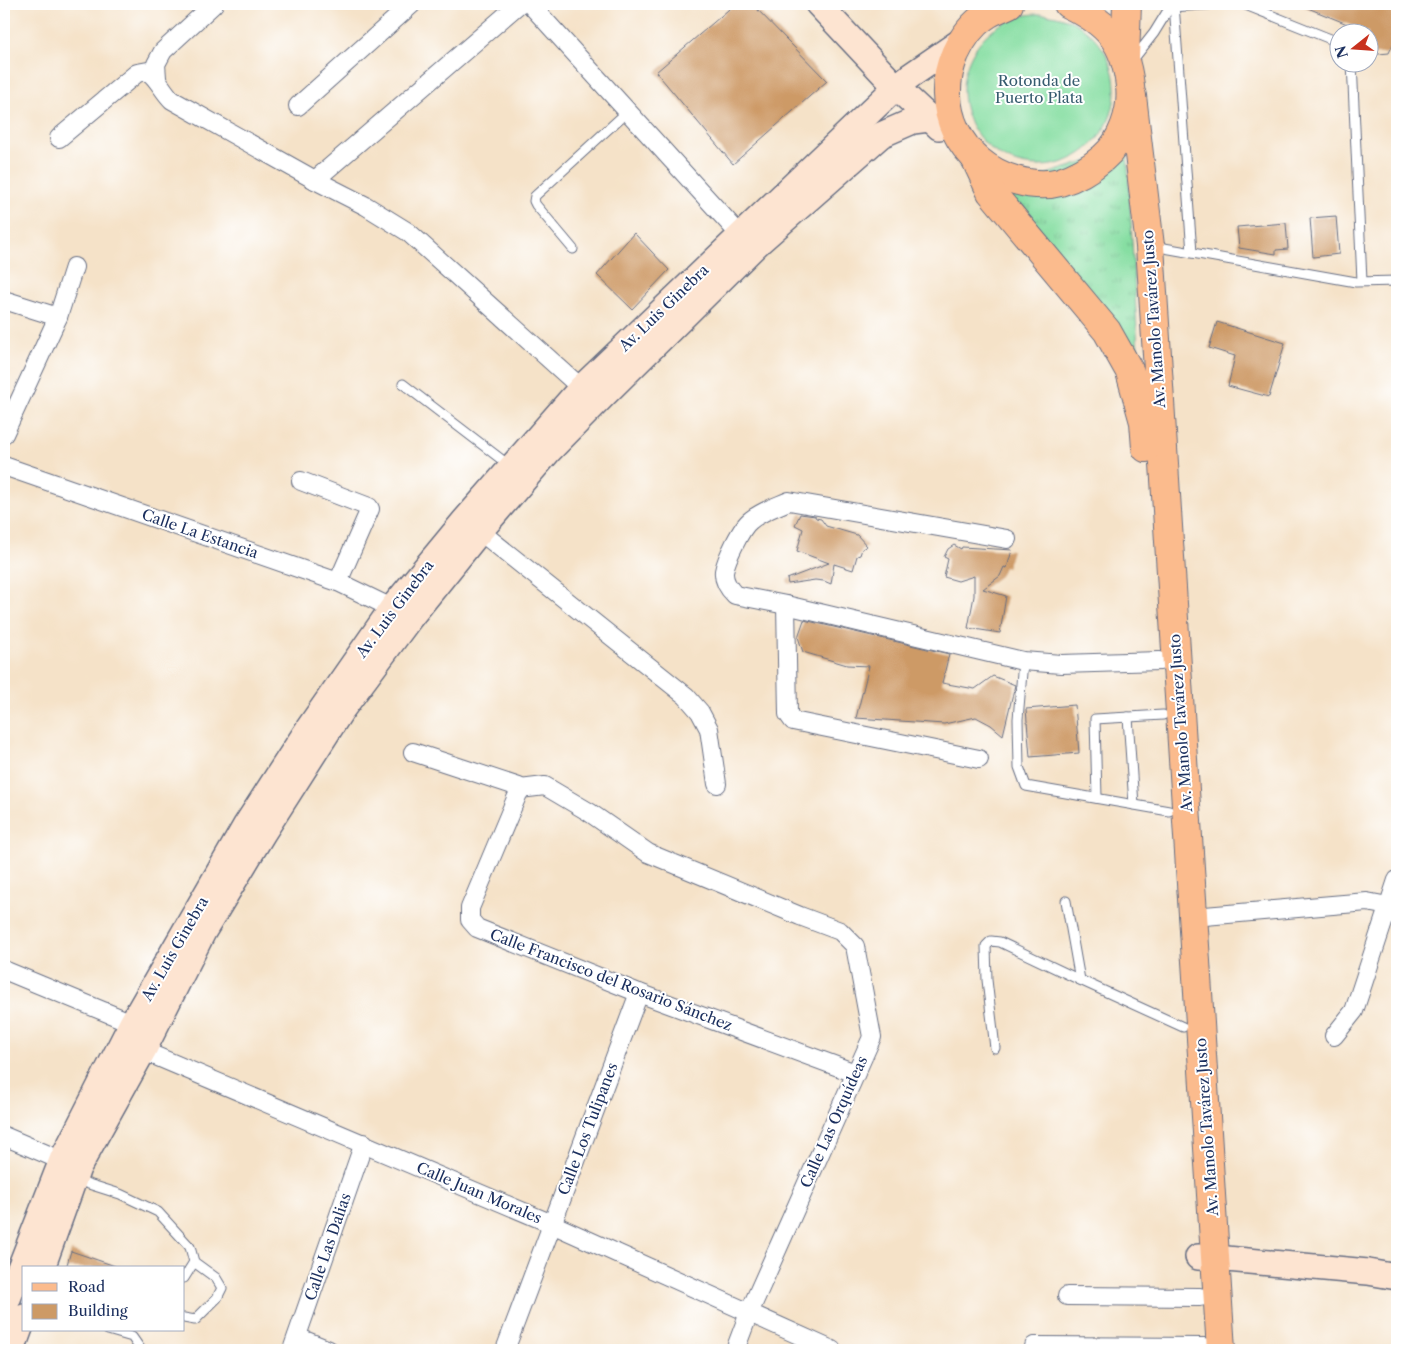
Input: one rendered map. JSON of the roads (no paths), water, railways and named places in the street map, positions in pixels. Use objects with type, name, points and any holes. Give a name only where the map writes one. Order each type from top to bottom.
[{"type":"main road","points":[[1068,4],[1091,14],[1111,34],[1127,62]]},
{"type":"main road","points":[[996,8],[972,27],[961,41],[950,67],[946,95],[952,122],[970,153],[1000,176],[1028,184],[1059,183],[1087,172],[1110,152],[1125,126],[1132,96],[1127,62],[1127,4]]},
{"type":"main road","name":"Av. Manolo Tavárez Justo","points":[[1132,96],[1150,246],[1193,917],[1210,1349]]},
{"type":"main road","name":"Av. Manolo Tavárez Justo","points":[[970,153],[990,192],[1107,331],[1130,372],[1144,422],[1183,1027],[1207,1258],[1200,1297],[1210,1349]]},
{"type":"street","points":[[214,4],[163,51],[156,64],[157,78],[162,90],[172,100],[315,180],[366,206],[408,232],[589,395]]},
{"type":"street","points":[[298,106],[412,4]]},
{"type":"street","points":[[315,180],[519,4]]},
{"type":"street","points":[[530,4],[741,236]]},
{"type":"street","points":[[818,4],[903,82]]},
{"type":"street","points":[[842,4],[903,82],[929,119],[970,153]]},
{"type":"street","name":"Av. Luis Ginebra","points":[[25,1266],[133,1039],[246,825],[308,729],[473,526],[548,452],[589,395],[741,236],[903,82],[961,41]]},
{"type":"street","points":[[59,138],[137,73],[148,71],[157,78]]},
{"type":"street","name":"Av. Luis Ginebra","points":[[473,526],[511,467],[757,244],[881,135],[913,121],[929,119]]},
{"type":"street","points":[[4,434],[58,317],[74,267]]},
{"type":"street","points":[[4,300],[58,317]]},
{"type":"street","name":"Calle La Estancia","points":[[4,466],[338,582],[402,612]]},
{"type":"street","points":[[301,480],[370,509],[338,582]]},
{"type":"street","points":[[1007,539],[788,501],[761,513],[748,522],[739,534],[724,572],[730,590],[735,595],[1024,660],[1061,664],[1160,661]]},
{"type":"street","points":[[473,526],[686,696],[700,712],[709,729],[717,784]]},
{"type":"street","points":[[786,605],[788,714],[793,721],[979,759]]},
{"type":"street","points":[[413,752],[519,787],[520,789]]},
{"type":"street","name":"Calle Las Orquídeas","points":[[520,789],[545,786],[589,812],[648,853],[840,931],[856,946],[872,1037],[749,1313],[735,1350]]},
{"type":"street","name":"Calle Francisco del Rosario Sánchez","points":[[520,789],[470,908],[470,920],[477,928],[639,993],[855,1073]]},
{"type":"street","points":[[1334,1036],[1354,1011],[1393,908],[1397,880]]},
{"type":"street","points":[[1193,917],[1367,902],[1393,908]]},
{"type":"street","name":"Calle Juan Morales","points":[[4,970],[133,1039],[832,1350]]},
{"type":"street","name":"Calle Los Tulipanes","points":[[505,1350],[639,993]]},
{"type":"street","points":[[4,1136],[72,1169]]},
{"type":"street","name":"Calle Las Dalias","points":[[295,1343],[364,1143]]},
{"type":"street","name":"Av. Luis Ginebra","points":[[43,1266],[72,1169]]},
{"type":"street","points":[[1207,1258],[1397,1277]]},
{"type":"street","name":"Av. Luis Ginebra","points":[[4,1309],[22,1272]]},
{"type":"street","points":[[1067,1296],[1200,1297]]},
{"type":"street","points":[[12,1350],[22,1322]]},
{"type":"street","points":[[295,1343],[330,1350]]},
{"type":"street","points":[[1034,1346],[1210,1349]]},
{"type":"lane","points":[[1127,62],[1154,33],[1170,7],[1174,5],[1220,4]]},
{"type":"lane","points":[[1243,4],[1328,38]]},
{"type":"lane","points":[[1174,5],[1192,253]]},
{"type":"lane","points":[[1352,72],[1362,281]]},
{"type":"lane","points":[[573,249],[536,205],[534,201],[535,196],[628,112]]},
{"type":"lane","points":[[1150,246],[1362,281],[1397,281]]},
{"type":"lane","points":[[403,384],[511,467]]},
{"type":"lane","points":[[1024,660],[1018,738],[1019,767],[1026,786],[1169,811]]},
{"type":"lane","points":[[1097,798],[1095,720],[1163,715]]},
{"type":"lane","points":[[1128,717],[1134,805]]},
{"type":"lane","points":[[1066,901],[1080,980]]},
{"type":"lane","points":[[995,1048],[987,980],[986,946],[991,941],[1000,942],[1183,1027]]},
{"type":"lane","points":[[72,1169],[158,1212],[190,1247],[194,1262],[216,1278],[222,1288],[217,1298],[195,1320],[185,1318]]},
{"type":"lane","points":[[185,1276],[194,1262]]},
{"type":"lane","points":[[115,1332],[132,1337],[141,1350]]},
{"type":"park label","name":"Rotonda de Puerto Plata","points":[[1039,90]]}]
